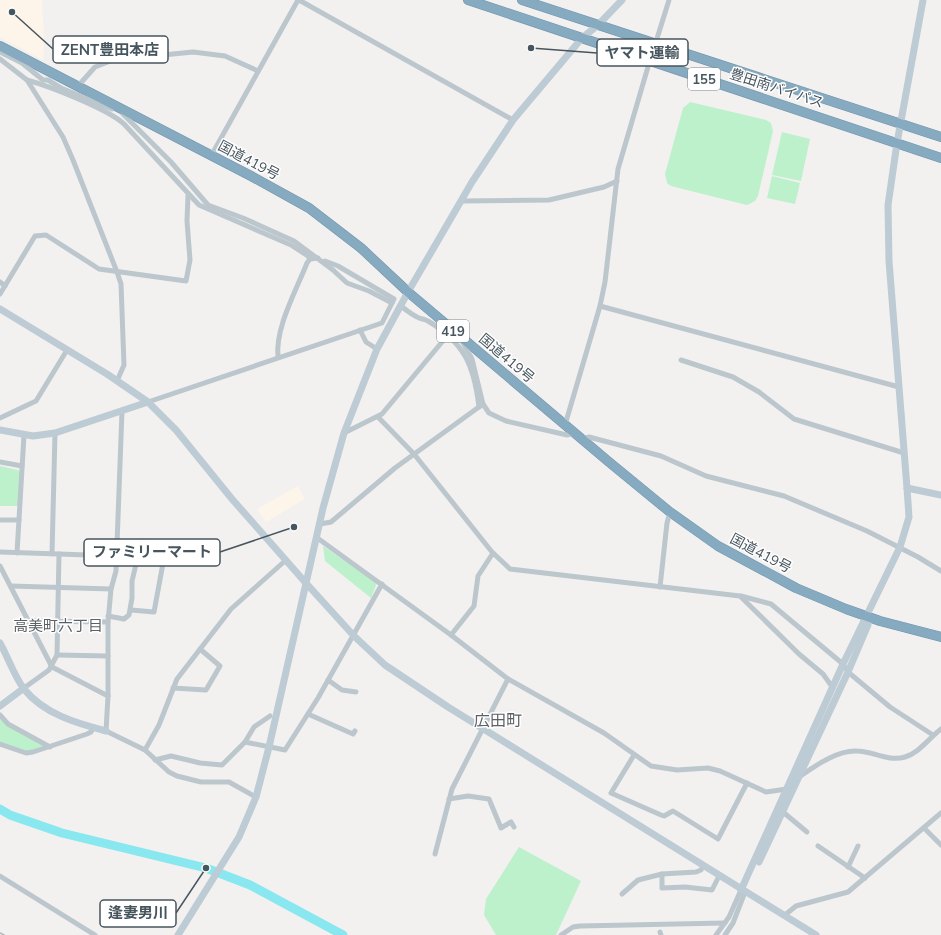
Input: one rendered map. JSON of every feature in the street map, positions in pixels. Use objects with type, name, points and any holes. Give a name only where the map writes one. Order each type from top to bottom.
[{"type":"highway","name":"豊田南バイパス","points":[[468,0],[941,158]]},
{"type":"highway","name":"豊田南バイパス","points":[[522,0],[655,45],[941,137]]},
{"type":"highway","name":"国道419号","points":[[0,46],[309,208],[361,248],[450,333],[461,337],[670,512],[718,546],[796,588],[846,609],[880,621],[941,637]]},
{"type":"street","points":[[211,156],[299,0],[513,120]]},
{"type":"street","points":[[178,935],[239,837],[256,797],[269,747],[305,582],[344,433],[377,349],[461,201],[488,156],[513,120],[582,38],[598,25],[622,0]]},
{"type":"street","points":[[655,45],[669,0]]},
{"type":"street","points":[[725,935],[733,923],[743,891],[843,664],[868,616],[900,547],[909,517],[889,261],[888,222],[889,189],[923,0]]},
{"type":"street","points":[[0,52],[22,64],[43,80],[48,80],[61,88],[121,112],[171,162],[208,205],[244,218],[294,241],[333,270],[347,283],[369,291],[392,303]]},
{"type":"street","points":[[78,86],[95,67],[103,63],[124,58],[161,54],[194,52],[212,53],[225,56],[258,71]]},
{"type":"street","points":[[0,60],[27,80],[40,84],[112,115],[119,120],[188,195],[200,205],[291,245],[308,256],[310,259]]},
{"type":"street","points":[[565,425],[606,282],[618,169],[650,60]]},
{"type":"street","points":[[27,80],[63,137],[121,284],[124,365],[117,381]]},
{"type":"street","points":[[461,201],[549,200],[604,187],[617,181]]},
{"type":"street","points":[[0,294],[35,236],[46,236],[98,269],[186,281],[190,260],[187,221],[188,195]]},
{"type":"street","points":[[0,430],[24,435],[55,433],[382,323],[394,299],[338,266],[317,258],[310,259]]},
{"type":"street","points":[[278,357],[277,339],[310,259]]},
{"type":"street","points":[[0,282],[5,286]]},
{"type":"street","points":[[401,306],[450,333],[460,346],[462,354],[468,359],[481,406],[489,413],[506,421],[567,435],[588,437],[661,456],[706,476],[784,496],[900,547],[941,571]]},
{"type":"street","points":[[600,306],[899,388]]},
{"type":"street","points":[[0,309],[117,381],[148,402],[176,430],[305,582],[354,636],[385,665],[448,707],[816,935]]},
{"type":"street","points":[[360,330],[366,342],[377,349]]},
{"type":"street","points":[[344,433],[378,417],[450,333]]},
{"type":"street","points":[[461,337],[472,359],[481,406]]},
{"type":"street","points":[[0,418],[36,401],[67,350]]},
{"type":"street","points":[[681,360],[733,377],[759,392],[794,419],[904,453]]},
{"type":"street","points":[[320,524],[331,522],[414,454],[481,406]]},
{"type":"street","points":[[106,731],[108,696],[108,619],[111,589],[115,580],[117,556],[122,411]]},
{"type":"street","points":[[378,417],[414,454],[493,552],[510,569],[740,596],[771,604],[843,664],[848,672],[890,708],[933,735]]},
{"type":"street","points":[[52,554],[55,433]]},
{"type":"street","points":[[17,553],[24,435]]},
{"type":"street","points":[[0,462],[22,466]]},
{"type":"street","points":[[907,488],[941,495]]},
{"type":"street","points":[[660,587],[667,523],[670,512]]},
{"type":"street","points":[[0,520],[19,520]]},
{"type":"street","points":[[316,537],[451,635],[508,679],[604,733],[652,766],[677,770],[708,768],[720,771],[766,792],[780,792],[787,789],[800,776],[827,760],[845,752],[858,751],[894,758],[906,757],[941,730]]},
{"type":"street","points":[[29,621],[124,619],[128,617],[131,610],[132,581],[141,543],[143,541],[164,545],[166,547],[154,612],[131,610]]},
{"type":"street","points":[[0,552],[117,556]]},
{"type":"street","points":[[451,635],[476,604],[478,576],[493,552]]},
{"type":"street","points":[[0,706],[52,666],[57,655],[59,554]]},
{"type":"street","points":[[145,750],[159,725],[177,679],[231,609],[286,560]]},
{"type":"street","points":[[0,566],[52,666],[108,696]]},
{"type":"street","points":[[245,742],[285,750],[354,636],[382,584]]},
{"type":"street","points":[[11,586],[111,589]]},
{"type":"street","points":[[740,596],[799,654],[823,674],[833,688]]},
{"type":"street","points":[[716,935],[725,923],[743,891],[783,812],[848,672],[868,625],[868,616]]},
{"type":"street","points":[[0,642],[24,688],[47,710],[106,731],[145,750],[155,760],[177,776],[201,782],[229,782],[256,797]]},
{"type":"street","points":[[173,688],[206,690],[220,666],[200,649]]},
{"type":"street","points":[[57,655],[108,656]]},
{"type":"street","points":[[435,854],[452,789],[508,679]]},
{"type":"street","points":[[328,680],[342,690],[356,692]]},
{"type":"street","points":[[308,714],[353,734],[355,731]]},
{"type":"street","points":[[0,715],[8,724],[50,748]]},
{"type":"street","points":[[155,760],[171,756],[200,763],[222,765],[245,742],[254,727],[270,716]]},
{"type":"street","points":[[0,744],[26,753],[50,748],[91,732],[94,728]]},
{"type":"street","points":[[634,755],[611,793],[664,816],[673,811],[718,839],[747,783]]},
{"type":"street","points":[[449,799],[468,796],[489,799],[501,828],[511,822],[514,827]]},
{"type":"street","points":[[783,812],[807,832]]},
{"type":"street","points":[[785,915],[796,906],[848,892],[941,813]]},
{"type":"street","points":[[924,828],[941,845]]},
{"type":"street","points":[[818,846],[865,878]]},
{"type":"street","points":[[848,866],[858,846]]},
{"type":"street","points":[[622,894],[638,880],[662,874],[696,872],[701,870],[703,866]]},
{"type":"street","points":[[662,874],[662,888],[685,887],[712,890],[720,876]]},
{"type":"street","points":[[0,876],[95,935]]},
{"type":"street","points":[[560,935],[573,927],[580,926],[725,923]]},
{"type":"shaded area","points":[[0,0],[42,0],[44,41],[43,60],[0,37]]},
{"type":"shaded area","points":[[298,486],[305,499],[266,522],[257,509]]},
{"type":"green space","points":[[690,102],[766,120],[771,123],[773,131],[758,196],[755,201],[747,205],[671,186],[667,183],[665,174],[683,108]]},
{"type":"green space","points":[[782,132],[810,139],[801,181],[772,175]]},
{"type":"green space","points":[[772,176],[800,183],[795,204],[767,198]]},
{"type":"green space","points":[[0,466],[18,470],[20,472],[19,506],[0,506]]},
{"type":"green space","points":[[323,546],[377,583],[371,598],[325,561]]},
{"type":"green space","points":[[0,718],[44,746],[42,748],[26,752],[0,743]]},
{"type":"green space","points":[[519,847],[581,881],[556,935],[496,935],[484,915],[486,899]]},
{"type":"waterway","points":[[0,809],[10,815],[62,833],[206,868],[250,885],[343,935]]},
{"type":"railway","points":[[0,933],[4,935]]},
{"type":"place","name":"ZENT豊田本店","points":[[12,12]]},
{"type":"place","name":"ヤマト運輸","points":[[531,48]]},
{"type":"place","name":"ファミリーマート","points":[[294,527]]},
{"type":"place","name":"逢妻男川","points":[[206,868]]},
{"type":"district","name":"高美町六丁目","points":[[58,625]]},
{"type":"district","name":"広田町","points":[[498,720]]}]
